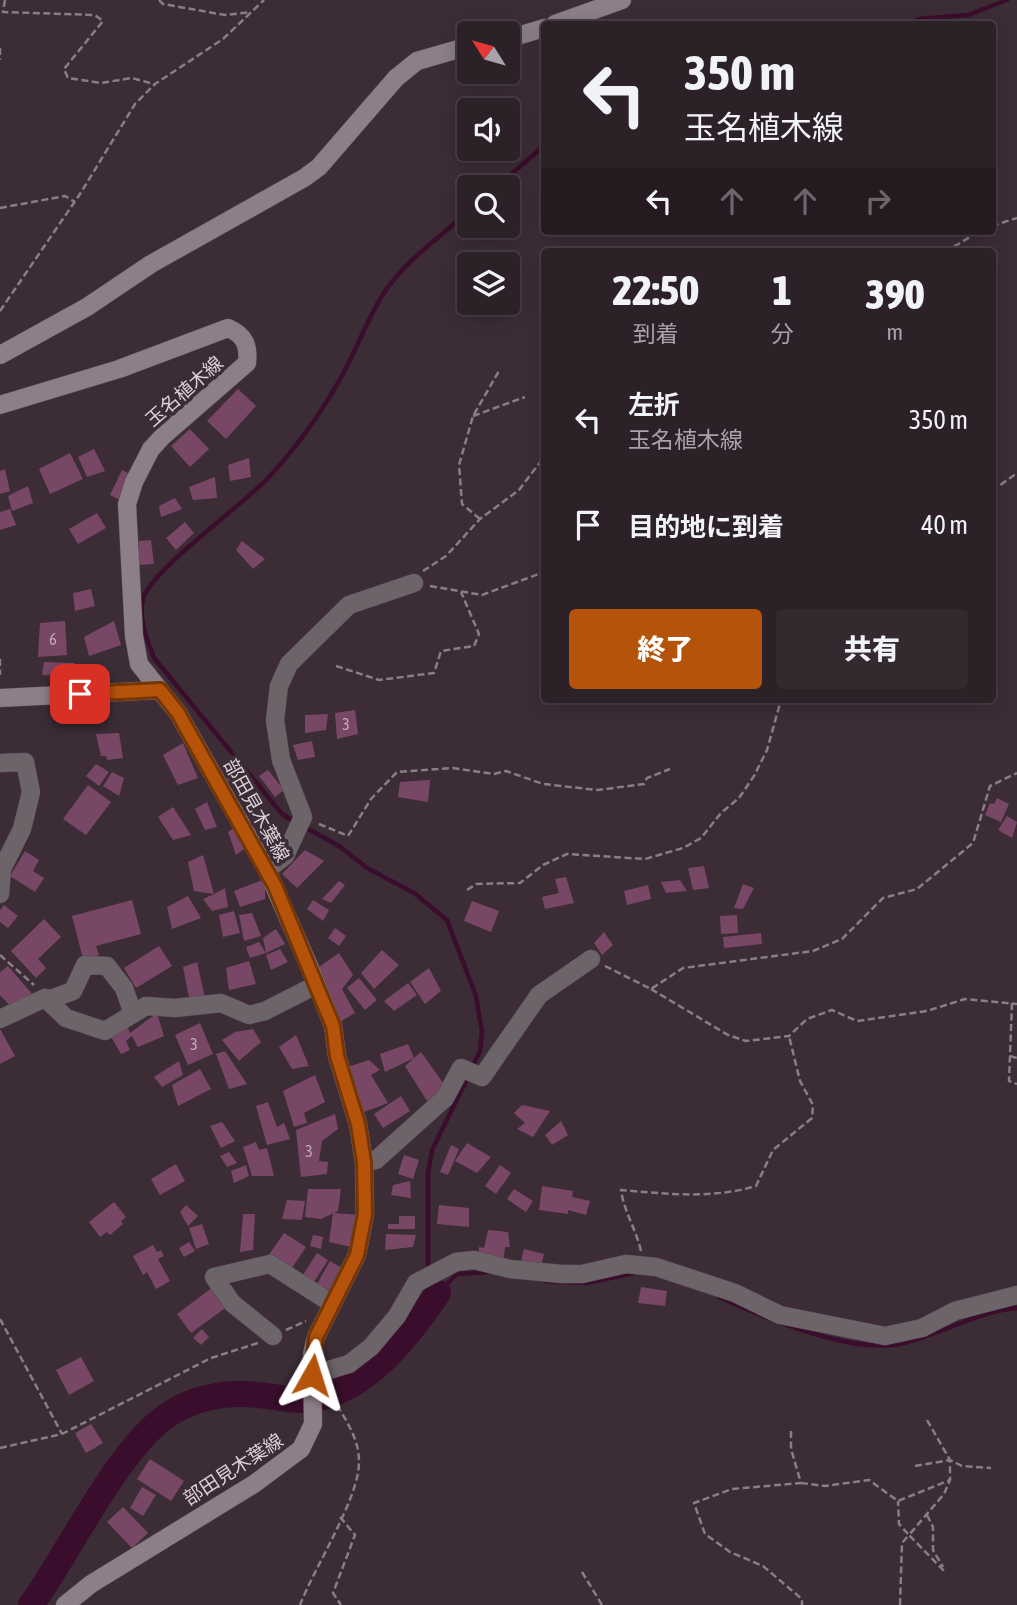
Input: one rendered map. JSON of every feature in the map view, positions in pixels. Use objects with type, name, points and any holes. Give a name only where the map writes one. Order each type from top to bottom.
[{"type":"main road","points":[[563,21],[622,0]]},
{"type":"main road","points":[[520,35],[541,29]]},
{"type":"main road","points":[[0,355],[87,307],[151,264],[304,178],[319,167],[397,78],[417,61],[457,49]]},
{"type":"main road","name":"玉名植木線","points":[[0,405],[119,369],[228,328],[238,331],[245,340],[249,351],[247,363],[151,449],[134,482],[127,504],[139,664],[160,690]]},
{"type":"main road","points":[[0,698],[160,690]]},
{"type":"main road","name":"部田見木葉線","points":[[65,1605],[91,1584],[301,1449],[313,1424],[314,1346],[329,1307],[357,1255],[365,1214],[364,1162],[358,1124],[337,1056],[333,1026],[267,870],[178,713],[160,690]]},
{"type":"street","points":[[267,870],[285,856],[300,823],[281,760],[275,720],[279,685],[289,664],[349,605],[414,583]]},
{"type":"street","points":[[0,763],[24,762],[31,792],[22,829],[2,869],[0,894]]},
{"type":"street","points":[[364,1162],[376,1160],[445,1098],[461,1068],[482,1076],[539,995],[591,959]]},
{"type":"street","points":[[0,1019],[73,991],[85,965],[107,966],[124,988],[133,1014]]},
{"type":"street","points":[[47,999],[66,1018],[105,1031],[146,1006],[175,1008],[221,1003],[249,1015],[265,1011],[316,985]]},
{"type":"street","points":[[312,1379],[349,1364],[371,1347],[397,1316],[416,1283],[456,1262],[474,1260],[510,1269],[562,1274],[582,1274],[626,1264],[639,1265],[686,1274],[780,1315],[885,1336],[922,1328],[956,1311],[1017,1295]]},
{"type":"street","points":[[272,1336],[232,1303],[214,1277],[270,1264],[329,1307]]},
{"type":"path","points":[[5,0],[3,12],[95,15],[103,22],[64,69],[68,78],[101,83],[132,78],[155,84]]},
{"type":"path","points":[[159,0],[225,15],[251,12]]},
{"type":"path","points":[[0,311],[75,202],[135,104],[155,84],[223,39],[264,0]]},
{"type":"path","points":[[0,48],[0,60]]},
{"type":"path","points":[[0,208],[65,196],[75,202]]},
{"type":"path","points":[[996,225],[1017,218]]},
{"type":"path","points":[[952,248],[973,235]]},
{"type":"path","points":[[480,519],[462,504],[459,465],[472,416],[499,371]]},
{"type":"path","points":[[472,416],[525,397]]},
{"type":"path","points":[[541,461],[519,490],[480,519],[446,556],[427,566],[414,583],[482,595],[541,573]]},
{"type":"path","points":[[996,488],[1017,473]]},
{"type":"path","points":[[336,666],[379,680],[434,673],[441,651],[474,646],[479,634],[461,592]]},
{"type":"path","points":[[0,659],[0,675]]},
{"type":"path","points":[[467,890],[476,884],[520,883],[543,864],[567,855],[645,859],[683,848],[701,838],[721,813],[739,798],[754,776],[767,750],[780,703]]},
{"type":"path","points":[[300,823],[348,836],[370,799],[397,772],[453,768],[494,774],[506,771],[543,783],[597,790],[644,784],[647,778],[670,769]]},
{"type":"path","points":[[651,989],[683,968],[813,951],[842,939],[883,898],[918,889],[973,843],[990,786],[1017,773]]},
{"type":"path","points":[[0,955],[18,968],[47,999]]},
{"type":"path","points":[[591,959],[651,989],[728,1035],[746,1041],[789,1036],[807,1019],[831,1010],[857,1021],[927,1011],[965,999],[1014,1004],[1009,1082],[1017,1084]]},
{"type":"path","points":[[639,1265],[641,1250],[635,1226],[624,1211],[621,1190],[708,1194],[731,1193],[756,1186],[773,1150],[812,1118],[813,1105],[800,1081],[789,1036]]},
{"type":"path","points":[[1010,1056],[1017,1058]]},
{"type":"path","points":[[0,1448],[62,1434],[211,1358],[272,1336],[329,1307]]},
{"type":"path","points":[[0,1319],[62,1434]]},
{"type":"path","points":[[300,1605],[351,1494],[360,1461],[352,1431],[335,1402]]},
{"type":"path","points":[[900,1605],[902,1543],[944,1494],[950,1480],[950,1460],[928,1420]]},
{"type":"path","points":[[791,1431],[792,1449],[801,1483]]},
{"type":"path","points":[[915,1466],[950,1460],[962,1466],[991,1468]]},
{"type":"path","points":[[802,1605],[802,1599],[763,1566],[730,1552],[705,1534],[694,1503],[732,1489],[801,1483],[825,1486],[869,1480],[898,1501]]},
{"type":"path","points":[[898,1501],[950,1480]]},
{"type":"path","points":[[898,1501],[899,1524],[946,1573],[933,1550],[933,1527],[927,1514]]},
{"type":"path","points":[[340,1517],[355,1535],[333,1593],[341,1605]]},
{"type":"path","points":[[582,1573],[601,1605]]},
{"type":"building","points":[[191,384],[200,397],[171,419],[161,406]]},
{"type":"building","points":[[238,389],[256,406],[226,439],[207,421]]},
{"type":"building","points":[[190,429],[209,449],[190,467],[171,446]]},
{"type":"building","points":[[94,449],[105,471],[87,477],[78,457]]},
{"type":"building","points":[[70,453],[83,479],[50,494],[39,469]]},
{"type":"building","points":[[249,458],[251,477],[230,481],[228,465]]},
{"type":"building","points":[[5,469],[10,491],[0,494],[0,471]]},
{"type":"building","points":[[122,470],[132,475],[120,500],[110,495]]},
{"type":"building","points":[[215,477],[217,498],[193,500],[189,487]]},
{"type":"building","points":[[28,486],[33,503],[12,511],[8,496]]},
{"type":"building","points":[[175,498],[182,509],[161,517],[159,506]]},
{"type":"building","points":[[10,509],[16,525],[0,530],[0,512]]},
{"type":"building","points":[[97,513],[106,528],[78,544],[69,529]]},
{"type":"building","points":[[185,522],[194,533],[176,550],[166,538]]},
{"type":"building","points":[[151,540],[154,564],[138,565],[139,541]]},
{"type":"building","points":[[242,541],[265,559],[253,569],[236,550]]},
{"type":"building","points":[[91,589],[95,606],[75,611],[73,593]]},
{"type":"building","points":[[65,621],[67,655],[38,657],[40,623]]},
{"type":"building","points":[[114,621],[121,645],[89,656],[84,637]]},
{"type":"building","points":[[44,662],[75,663],[66,676],[42,675]]},
{"type":"building","points":[[355,710],[358,734],[337,739],[335,713]]},
{"type":"building","points":[[328,714],[326,730],[305,733],[305,715]]},
{"type":"building","points":[[119,733],[123,758],[107,760],[106,756],[101,756],[96,734]]},
{"type":"building","points":[[312,741],[315,757],[298,760],[293,745]]},
{"type":"building","points":[[183,743],[198,778],[178,785],[163,755]]},
{"type":"building","points":[[229,762],[246,779],[235,787],[217,770]]},
{"type":"building","points":[[96,764],[109,772],[99,786],[86,776]]},
{"type":"building","points":[[268,770],[284,790],[275,797],[259,776]]},
{"type":"building","points":[[112,772],[124,778],[119,796],[103,786]]},
{"type":"building","points":[[430,780],[428,802],[398,797],[400,782]]},
{"type":"building","points":[[88,785],[111,802],[86,835],[63,819]]},
{"type":"building","points":[[997,798],[1009,804],[1001,822],[985,815],[990,803],[994,804]]},
{"type":"building","points":[[207,802],[217,827],[205,830],[195,809]]},
{"type":"building","points":[[173,807],[191,835],[173,840],[158,817]]},
{"type":"building","points":[[1007,816],[1017,822],[1012,838],[998,830]]},
{"type":"building","points":[[235,827],[248,846],[236,855],[228,832]]},
{"type":"building","points":[[305,850],[324,861],[297,888],[282,874]]},
{"type":"building","points":[[25,851],[39,860],[33,871],[44,878],[35,892],[10,876]]},
{"type":"building","points":[[203,855],[214,894],[194,891],[188,862]]},
{"type":"building","points":[[704,866],[709,888],[693,890],[688,868]]},
{"type":"building","points":[[566,877],[574,903],[545,909],[542,897],[559,893],[555,879]]},
{"type":"building","points":[[265,879],[265,899],[240,907],[234,891]]},
{"type":"building","points":[[680,880],[687,891],[666,893],[661,882]]},
{"type":"building","points":[[339,881],[345,885],[331,903],[322,899]]},
{"type":"building","points":[[743,884],[754,888],[743,909],[734,908]]},
{"type":"building","points":[[648,885],[651,899],[627,905],[624,891]]},
{"type":"building","points":[[225,888],[228,907],[212,911],[203,899]]},
{"type":"building","points":[[188,896],[201,918],[172,929],[167,907]]},
{"type":"building","points":[[132,900],[141,934],[96,946],[99,955],[83,959],[72,916]]},
{"type":"building","points":[[313,900],[329,910],[323,921],[307,909]]},
{"type":"building","points":[[472,901],[499,911],[491,932],[464,921]]},
{"type":"building","points":[[4,905],[18,916],[8,928],[0,922],[0,910]]},
{"type":"building","points":[[234,911],[240,933],[223,937],[219,915]]},
{"type":"building","points":[[252,913],[261,936],[244,941],[239,915]]},
{"type":"building","points":[[737,915],[738,933],[721,934],[720,916]]},
{"type":"building","points":[[44,919],[61,937],[38,959],[46,968],[36,978],[11,951]]},
{"type":"building","points":[[335,928],[346,936],[339,946],[328,938]]},
{"type":"building","points":[[276,929],[285,944],[266,953],[263,938]]},
{"type":"building","points":[[604,932],[613,945],[602,955],[594,943]]},
{"type":"building","points":[[761,933],[762,944],[724,948],[723,937]]},
{"type":"building","points":[[259,942],[266,953],[250,958],[246,947]]},
{"type":"building","points":[[159,946],[172,966],[136,988],[124,968]]},
{"type":"building","points":[[280,949],[288,962],[271,970],[266,955]]},
{"type":"building","points":[[382,950],[399,965],[374,989],[361,973]]},
{"type":"building","points":[[339,953],[353,975],[342,989],[355,1013],[340,1022],[313,971]]},
{"type":"building","points":[[249,961],[256,984],[229,990],[226,968]]},
{"type":"building","points":[[197,962],[205,998],[190,1002],[183,967]]},
{"type":"building","points":[[8,966],[33,995],[15,1011],[0,995],[0,972]]},
{"type":"building","points":[[429,968],[441,991],[425,1004],[410,982]]},
{"type":"building","points":[[359,978],[377,1000],[365,1010],[347,988]]},
{"type":"building","points":[[408,983],[417,995],[394,1011],[384,1001]]},
{"type":"building","points":[[157,1013],[164,1036],[138,1047],[132,1036],[126,1041],[130,1050],[121,1054],[110,1035],[127,1025],[130,1033]]},
{"type":"building","points":[[200,1023],[213,1054],[188,1065],[175,1035]]},
{"type":"building","points":[[0,1029],[15,1056],[0,1064]]},
{"type":"building","points":[[253,1029],[261,1042],[239,1061],[222,1040],[235,1032]]},
{"type":"building","points":[[296,1035],[309,1066],[292,1069],[279,1047]]},
{"type":"building","points":[[408,1044],[414,1058],[385,1072],[380,1054]]},
{"type":"building","points":[[225,1051],[247,1084],[229,1089],[216,1054]]},
{"type":"building","points":[[421,1052],[446,1087],[427,1101],[405,1066]]},
{"type":"building","points":[[369,1060],[380,1070],[371,1075],[388,1103],[364,1112],[345,1068]]},
{"type":"building","points":[[179,1061],[183,1075],[162,1087],[154,1077]]},
{"type":"building","points":[[200,1069],[211,1089],[178,1106],[172,1085]]},
{"type":"building","points":[[315,1075],[325,1102],[304,1113],[307,1123],[294,1127],[283,1091]]},
{"type":"building","points":[[401,1096],[410,1111],[383,1128],[374,1114]]},
{"type":"building","points":[[268,1102],[277,1127],[284,1123],[290,1139],[267,1145],[256,1106]]},
{"type":"building","points":[[522,1105],[550,1111],[533,1137],[517,1129],[525,1123],[514,1113]]},
{"type":"building","points":[[335,1114],[338,1129],[322,1141],[319,1161],[328,1162],[327,1174],[301,1177],[296,1130]]},
{"type":"building","points":[[561,1121],[568,1135],[552,1145],[545,1135]]},
{"type":"building","points":[[222,1122],[235,1141],[221,1148],[210,1126]]},
{"type":"building","points":[[256,1142],[259,1150],[267,1148],[274,1176],[252,1176],[243,1147]]},
{"type":"building","points":[[467,1143],[491,1157],[477,1173],[455,1161]]},
{"type":"building","points":[[451,1145],[459,1149],[448,1175],[440,1172]]},
{"type":"building","points":[[229,1152],[237,1163],[227,1167],[220,1156]]},
{"type":"building","points":[[404,1155],[419,1160],[413,1179],[398,1174]]},
{"type":"building","points":[[176,1164],[185,1181],[160,1195],[151,1179]]},
{"type":"building","points":[[246,1165],[249,1176],[234,1183],[231,1171]]},
{"type":"building","points":[[500,1165],[511,1173],[496,1194],[485,1186]]},
{"type":"building","points":[[410,1181],[411,1198],[391,1195],[393,1185]]},
{"type":"building","points":[[542,1186],[573,1191],[572,1197],[590,1201],[586,1215],[568,1210],[568,1214],[539,1210]]},
{"type":"building","points":[[308,1189],[341,1189],[338,1211],[321,1219],[305,1217]]},
{"type":"building","points":[[514,1189],[533,1201],[526,1212],[507,1199]]},
{"type":"building","points":[[287,1200],[305,1201],[302,1220],[282,1219]]},
{"type":"building","points":[[114,1202],[126,1217],[121,1221],[123,1224],[110,1235],[107,1232],[100,1237],[89,1222]]},
{"type":"building","points":[[186,1205],[198,1216],[188,1226],[180,1212]]},
{"type":"building","points":[[439,1205],[469,1208],[469,1227],[437,1224]]},
{"type":"building","points":[[333,1213],[360,1215],[352,1247],[329,1242]]},
{"type":"building","points":[[243,1214],[255,1214],[253,1250],[240,1252]]},
{"type":"building","points":[[399,1216],[415,1216],[415,1229],[388,1229],[388,1224],[399,1224]]},
{"type":"building","points":[[202,1224],[209,1244],[196,1249],[189,1228]]},
{"type":"building","points":[[488,1230],[508,1232],[510,1247],[505,1247],[503,1267],[478,1261],[479,1247],[484,1248]]},
{"type":"building","points":[[284,1233],[306,1247],[290,1271],[268,1256]]},
{"type":"building","points":[[386,1234],[416,1235],[413,1247],[385,1250]]},
{"type":"building","points":[[313,1235],[323,1237],[321,1249],[310,1246]]},
{"type":"building","points":[[189,1242],[195,1251],[184,1257],[179,1248]]},
{"type":"building","points":[[153,1245],[157,1252],[161,1250],[164,1256],[158,1259],[170,1281],[156,1289],[147,1272],[143,1275],[133,1256]]},
{"type":"building","points":[[524,1249],[544,1254],[540,1270],[520,1265]]},
{"type":"building","points":[[317,1253],[328,1260],[314,1282],[303,1275]]},
{"type":"building","points":[[330,1261],[342,1268],[330,1291],[317,1284]]},
{"type":"building","points":[[213,1287],[228,1306],[191,1333],[177,1314]]},
{"type":"building","points":[[641,1287],[667,1291],[665,1306],[638,1303]]},
{"type":"building","points":[[202,1329],[209,1337],[201,1345],[193,1338]]},
{"type":"building","points":[[81,1357],[94,1381],[69,1395],[56,1370]]},
{"type":"building","points":[[91,1424],[103,1443],[86,1453],[75,1433]]},
{"type":"building","points":[[150,1459],[184,1481],[171,1501],[137,1479]]},
{"type":"building","points":[[142,1487],[156,1495],[143,1516],[130,1508]]},
{"type":"building","points":[[123,1507],[148,1533],[132,1548],[107,1522]]},
{"type":"waterway","points":[[914,21],[968,15],[1007,0]]},
{"type":"waterway","points":[[510,175],[541,149]]},
{"type":"waterway","points":[[295,822],[282,814],[154,658],[142,619],[142,603],[151,584],[164,570],[255,491],[289,454],[336,386],[390,284],[411,261],[457,221]]},
{"type":"waterway","points":[[303,826],[339,846],[367,868],[414,893],[447,920],[476,996],[482,1032],[480,1051],[472,1067]]},
{"type":"waterway","points":[[428,1270],[428,1173],[432,1150],[469,1075]]},
{"type":"waterway","points":[[431,1282],[438,1293],[457,1274],[489,1272]]},
{"type":"waterway","points":[[546,1281],[586,1283],[634,1273]]},
{"type":"waterway","points":[[31,1605],[114,1474],[152,1428],[171,1413],[202,1399],[224,1395],[247,1394],[294,1400],[327,1396],[365,1376],[382,1361],[413,1328],[438,1293]]},
{"type":"waterway","points":[[719,1297],[810,1333],[836,1340],[884,1346],[904,1343],[989,1313],[1017,1308]]},
{"type":"route","points":[[80,694],[160,690],[178,713],[275,886],[333,1026],[337,1056],[358,1124],[364,1162],[365,1214],[357,1255],[316,1337],[312,1354],[312,1375]]}]
